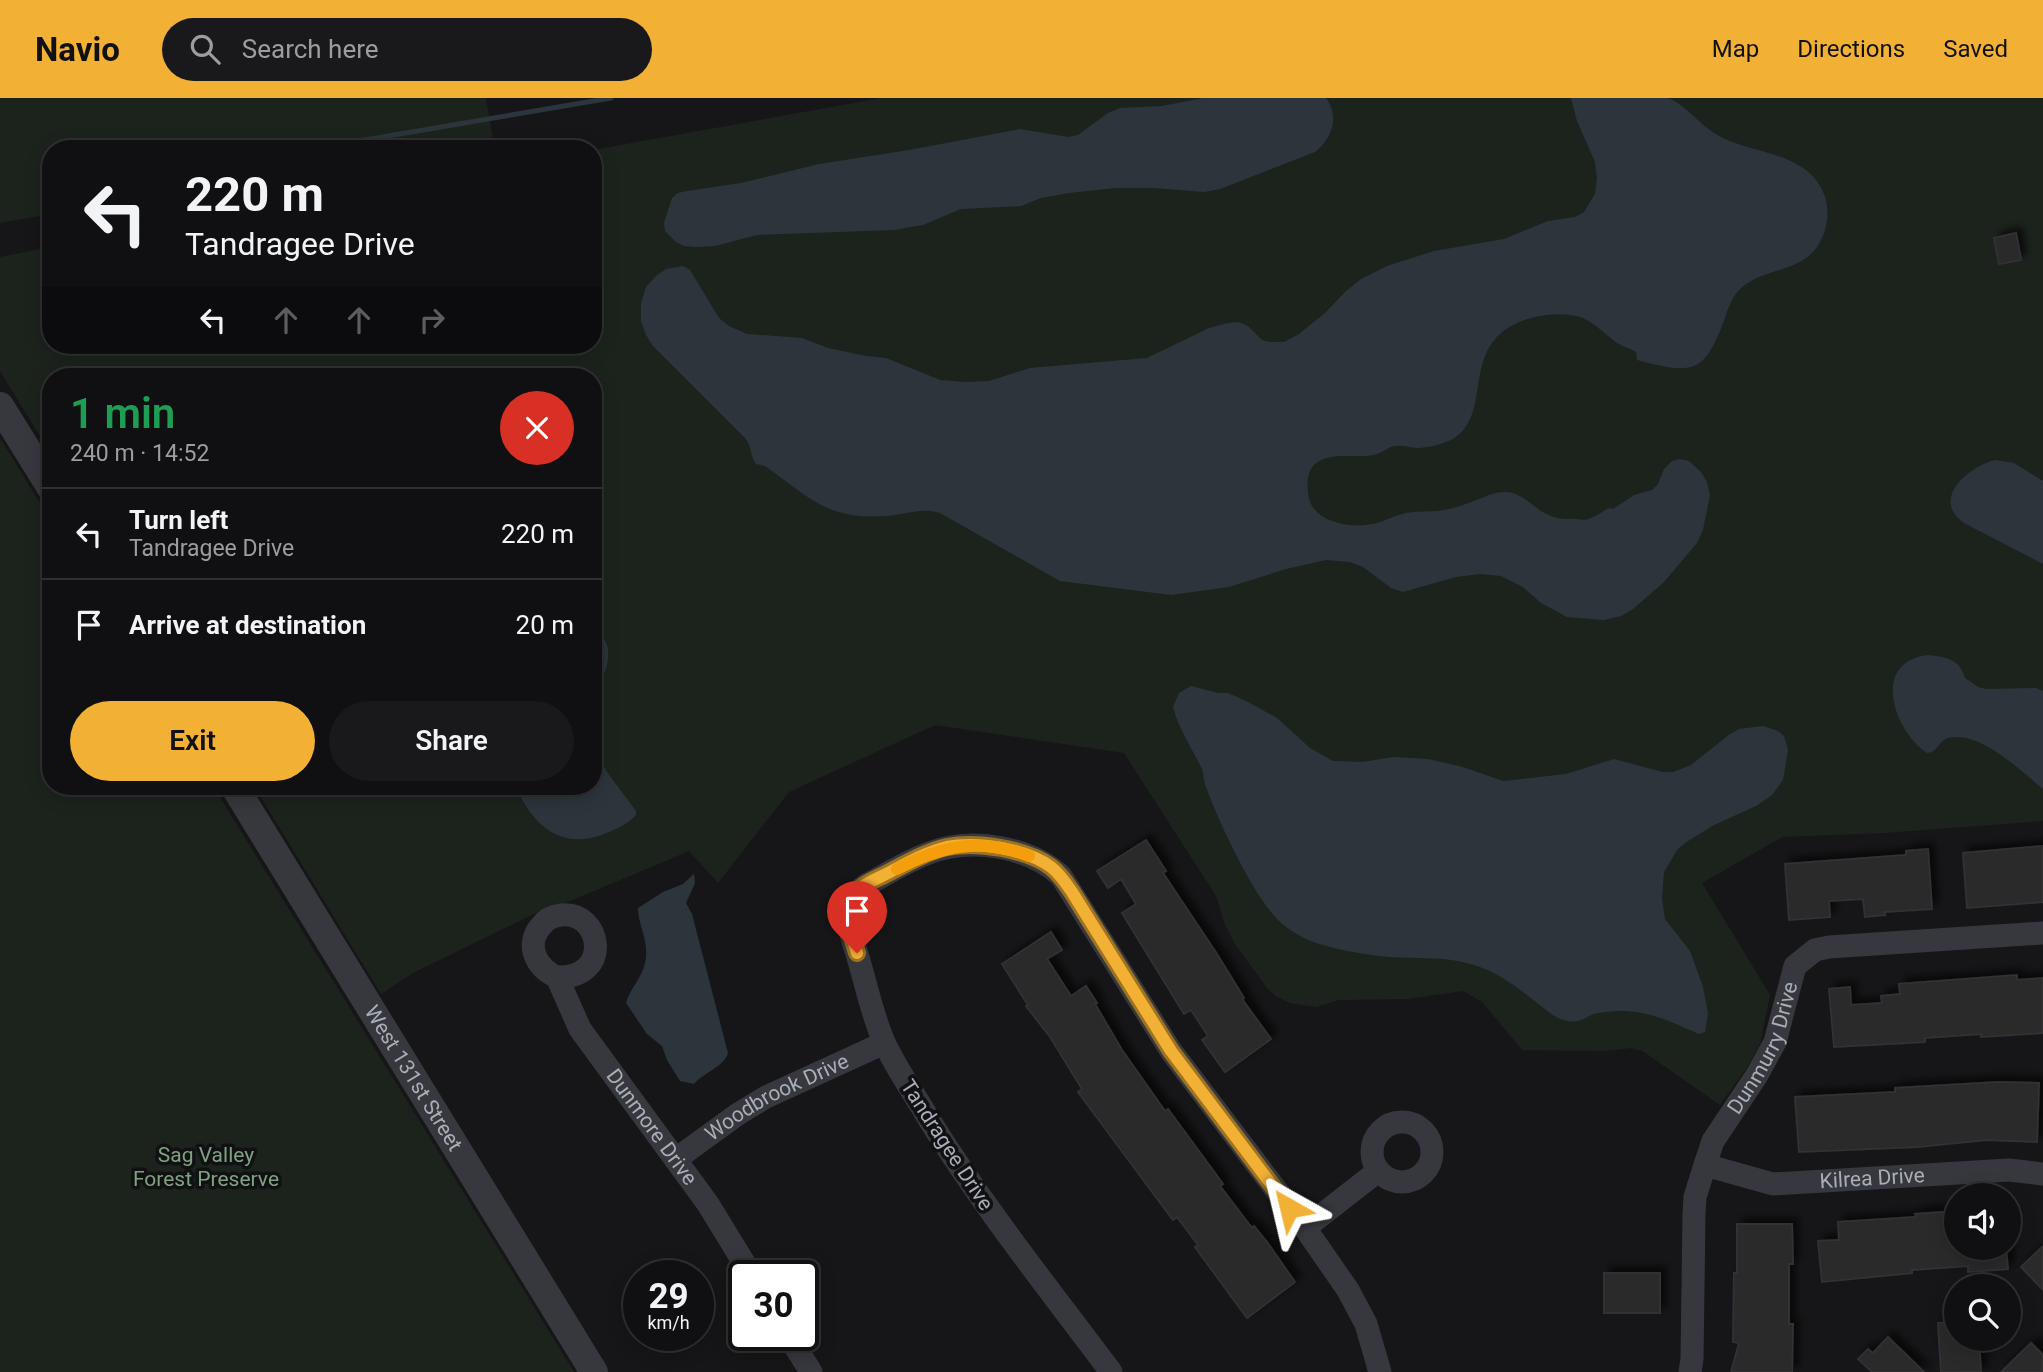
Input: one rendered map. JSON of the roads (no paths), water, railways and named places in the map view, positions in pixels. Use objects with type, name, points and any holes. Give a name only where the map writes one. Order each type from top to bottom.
[{"type":"street","points":[[0,405],[42,473]]},
{"type":"street","name":"West 131st Street","points":[[240,795],[594,1372]]},
{"type":"street","name":"Tandragee Drive","points":[[1111,1372],[974,1190],[884,1043],[847,913],[850,900],[858,890],[927,853],[960,846],[1020,852],[1051,867],[1072,892],[1171,1051],[1305,1228]]},
{"type":"street","name":"Dunmurry Drive","points":[[1690,1372],[1695,1197],[1713,1141],[1775,1042],[1795,966],[1815,950],[1829,947],[2043,933]]},
{"type":"street","name":"Dunmore Drive","points":[[557,977],[580,1029],[708,1204],[742,1260]]},
{"type":"street","name":"Woodbrook Drive","points":[[676,1159],[754,1104],[884,1043]]},
{"type":"street","name":"Kilrea Drive","points":[[1705,1165],[1773,1184],[2009,1170],[2043,1174]]},
{"type":"street","points":[[1378,1171],[1305,1228],[1357,1305],[1366,1324],[1380,1372]]},
{"type":"street","points":[[798,1351],[811,1372]]},
{"type":"waterway","points":[[365,140],[611,98]]},
{"type":"park label","name":"Sag Valley Forest Preserve","points":[[206,1167]]}]
